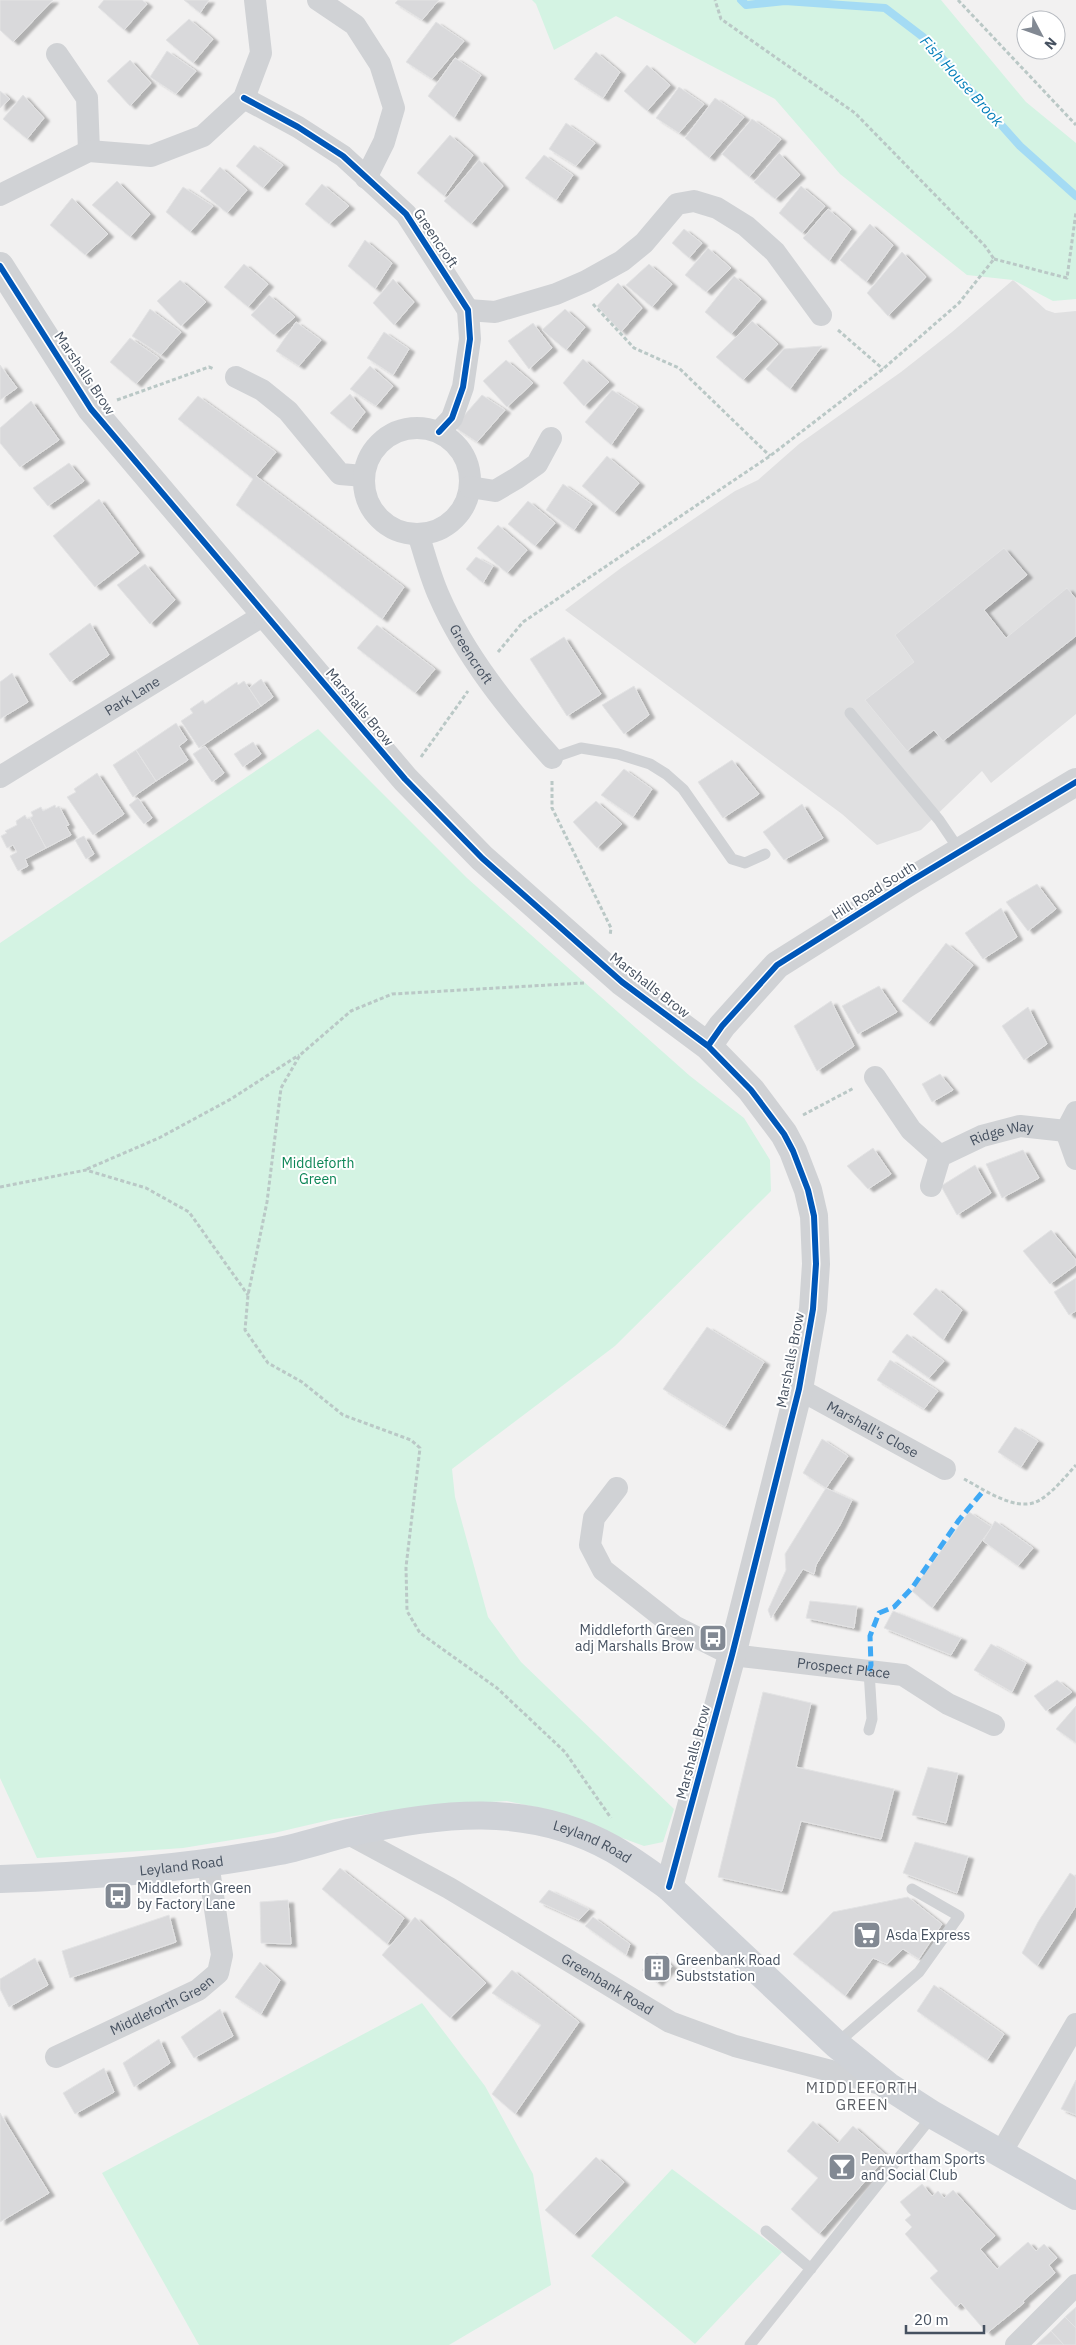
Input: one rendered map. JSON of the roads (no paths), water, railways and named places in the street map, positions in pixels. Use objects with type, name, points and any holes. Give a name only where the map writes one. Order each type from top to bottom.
[{"type":"main road","name":"Leyland Road","points":[[0,1879],[55,1878],[208,1864],[277,1852],[347,1833],[438,1816],[507,1815],[582,1835],[612,1848],[669,1887],[836,2044],[888,2086],[933,2115],[1076,2196]]},
{"type":"street","points":[[0,195],[89,151],[151,156],[203,136],[244,98],[261,53],[255,0]]},
{"type":"street","points":[[318,0],[355,25],[380,64],[394,108],[384,142],[366,178]]},
{"type":"street","points":[[57,54],[87,98],[89,151]]},
{"type":"street","name":"Greencroft","points":[[244,98],[343,156],[406,214],[468,310],[470,339],[464,387],[452,418],[439,432]]},
{"type":"street","points":[[468,310],[495,312],[576,285],[622,262],[644,243],[677,204],[694,201],[717,208],[746,226],[775,252],[821,315]]},
{"type":"street","name":"Marshalls Brow","points":[[0,266],[91,409],[405,779],[482,858],[613,973],[708,1046],[751,1090],[780,1128],[799,1166],[814,1216],[816,1264],[813,1310],[799,1389],[732,1655],[669,1887]]},
{"type":"street","points":[[236,377],[262,390],[288,411],[340,474],[364,476]]},
{"type":"street","points":[[423,428],[439,432],[453,442],[463,454],[470,470],[470,486],[466,502],[453,520],[433,532],[418,534],[400,532],[384,523],[372,510],[366,494],[364,476],[368,460],[377,446],[390,435],[406,429],[423,428]]},
{"type":"street","points":[[470,486],[495,491],[517,478],[537,464],[551,438]]},
{"type":"street","name":"Greencroft","points":[[418,534],[439,595],[454,626],[514,715],[552,758]]},
{"type":"street","name":"Park Lane","points":[[0,777],[264,615]]},
{"type":"street","name":"Hill Road South","points":[[708,1046],[722,1026],[777,965],[960,851],[1076,782]]},
{"type":"street","points":[[875,1077],[910,1130],[940,1156],[930,1186]]},
{"type":"street","name":"Ridge Way","points":[[940,1156],[982,1136],[1020,1126],[1071,1122],[1076,1159]]},
{"type":"street","name":"Marshall's Close","points":[[799,1389],[946,1469]]},
{"type":"street","name":"Prospect Place","points":[[617,1488],[594,1518],[590,1545],[603,1570],[674,1626],[732,1655],[903,1675],[948,1704],[994,1725]]},
{"type":"street","name":"Greenbank Road","points":[[347,1833],[449,1888],[670,2022],[735,2046],[888,2086]]},
{"type":"street","name":"Middleforth Green","points":[[56,2058],[198,1990],[218,1973],[222,1955],[208,1864]]},
{"type":"street","points":[[1001,2153],[1073,2029]]},
{"type":"street","points":[[1016,2345],[1076,2285]]},
{"type":"lane","points":[[850,714],[939,820],[960,851]]},
{"type":"lane","points":[[552,758],[581,748],[618,754],[650,764],[666,774],[683,790],[732,859],[745,863],[765,854]]},
{"type":"lane","points":[[869,1671],[872,1719],[869,1730]]},
{"type":"lane","points":[[836,2044],[920,1972],[959,1916],[912,1890]]},
{"type":"lane","points":[[750,2345],[933,2115]]},
{"type":"lane","points":[[766,2231],[811,2270]]},
{"type":"waterway","name":"Fish House Brook","points":[[741,0],[746,5],[785,1],[885,8],[923,37],[1020,146],[1076,196]]},
{"type":"place","name":"Middleforth Green adj Marshalls Brow","points":[[713,1638]]},
{"type":"place","name":"Middleforth Green by Factory Lane","points":[[118,1896]]},
{"type":"place","name":"Asda Express","points":[[867,1935]]},
{"type":"place","name":"Greenbank Road Subststation","points":[[657,1968]]},
{"type":"place","name":"Penwortham Sports and Social Club","points":[[842,2167]]},
{"type":"district","name":"MIDDLEFORTH GREEN","points":[[862,2096]]}]
